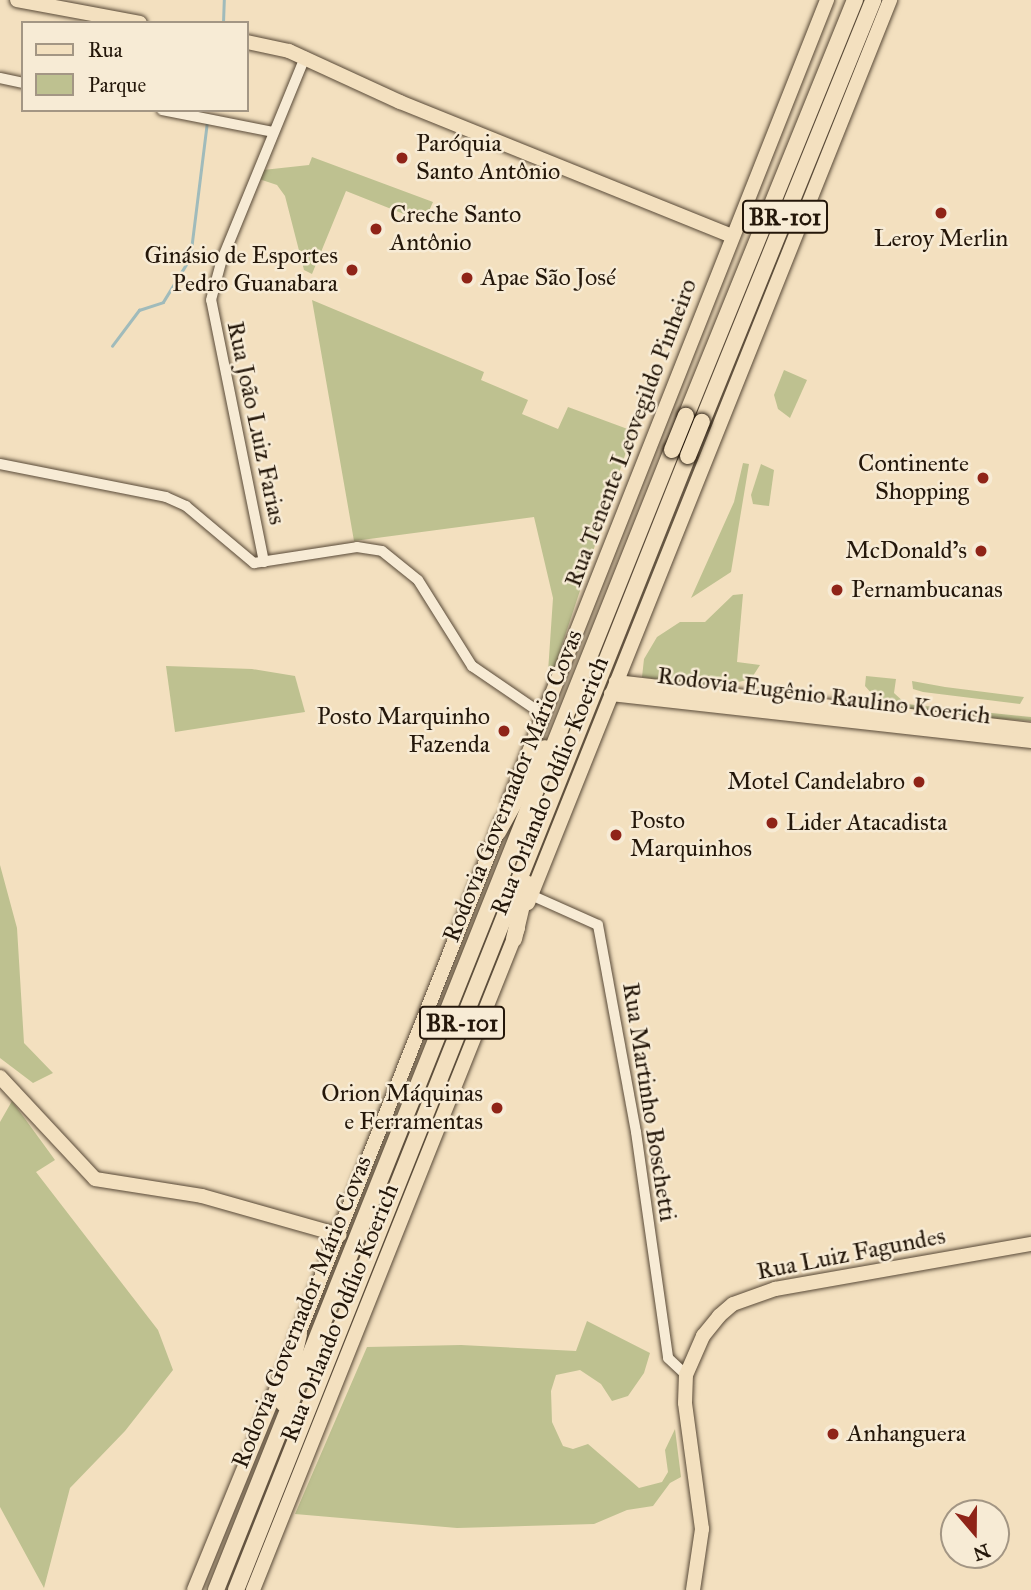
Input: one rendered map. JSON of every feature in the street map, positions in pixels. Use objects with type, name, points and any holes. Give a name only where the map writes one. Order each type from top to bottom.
[{"type":"highway","name":"Rodovia Governador Mário Covas","points":[[216,1590],[855,0]]},
{"type":"highway","name":"Rodovia Governador Mário Covas","points":[[236,1590],[688,456],[873,0]]},
{"type":"highway","points":[[498,832],[522,784],[564,720]]},
{"type":"highway","points":[[513,939],[542,824]]},
{"type":"highway","points":[[282,1424],[284,1392],[299,1334]]},
{"type":"main road","points":[[17,0],[129,21]]},
{"type":"main road","name":"Rua Tenente Leovegildo Pinheiro","points":[[194,1590],[340,1235],[658,430],[731,236],[827,0]]},
{"type":"main road","name":"Rua Orlando Odílio Koerich","points":[[253,1590],[890,0]]},
{"type":"main road","points":[[248,42],[305,57],[400,102],[731,236]]},
{"type":"main road","points":[[658,430],[710,450]]},
{"type":"main road","name":"Rodovia Eugênio Raulino Koerich","points":[[614,688],[1031,730]]},
{"type":"main road","name":"Rodovia Eugênio Raulino Koerich","points":[[614,688],[1031,741]]},
{"type":"main road","points":[[0,1077],[95,1179],[192,1194],[340,1235]]},
{"type":"main road","name":"Rua Luiz Fagundes","points":[[693,1590],[702,1529],[685,1403],[686,1375],[703,1336],[733,1304],[743,1299],[870,1269],[1031,1244]]},
{"type":"street","name":"Rua João Luiz Farias","points":[[264,562],[211,300],[216,275],[305,57]]},
{"type":"street","points":[[0,78],[21,83]]},
{"type":"street","points":[[172,112],[273,132]]},
{"type":"street","points":[[0,464],[166,497],[195,513],[254,563],[358,547],[382,551],[418,580],[472,666],[545,716]]},
{"type":"street","name":"Rua Martinho Boschetti","points":[[531,895],[595,921],[600,930],[636,1132],[668,1359],[686,1375]]},
{"type":"green space","points":[[312,157],[433,202],[424,222],[346,191],[312,274],[304,270],[285,196],[277,185],[259,179],[263,170],[309,165]]},
{"type":"green space","points":[[312,300],[484,372],[481,380],[528,400],[522,414],[558,429],[568,407],[633,431],[552,675],[548,672],[553,598],[534,517],[354,541]]},
{"type":"green space","points":[[784,370],[807,380],[790,418],[778,409],[774,395]]},
{"type":"green space","points":[[743,463],[749,464],[731,572],[691,598],[734,502]]},
{"type":"green space","points":[[761,464],[774,470],[769,506],[753,504],[751,495]]},
{"type":"green space","points":[[743,594],[737,662],[760,665],[751,679],[714,688],[642,677],[644,659],[657,637],[680,622],[705,622],[733,595]]},
{"type":"green space","points":[[166,666],[252,669],[295,676],[305,712],[175,732]]},
{"type":"green space","points":[[866,676],[896,679],[894,693],[906,704],[1031,717],[1031,721],[887,711],[865,686]]},
{"type":"green space","points":[[912,681],[1024,697],[1020,704],[923,692],[913,689]]},
{"type":"green space","points":[[0,865],[17,928],[24,1043],[53,1073],[33,1083],[0,1058]]},
{"type":"green space","points":[[12,1101],[55,1160],[36,1172],[158,1330],[173,1370],[125,1431],[70,1488],[44,1588],[0,1507],[0,1122]]},
{"type":"green space","points":[[587,1321],[650,1353],[644,1373],[628,1396],[612,1401],[601,1384],[580,1370],[556,1375],[551,1391],[552,1422],[563,1446],[573,1449],[588,1444],[639,1488],[662,1482],[668,1472],[665,1450],[675,1429],[681,1477],[670,1483],[653,1506],[627,1510],[594,1524],[457,1528],[295,1514],[367,1347],[461,1345],[576,1351]]},
{"type":"waterway","points":[[223,21],[224,0]]},
{"type":"waterway","points":[[112,346],[139,310],[163,302],[190,258],[207,122]]},
{"type":"place","name":"Paróquia Santo Antônio","points":[[402,158]]},
{"type":"place","name":"Leroy Merlin","points":[[941,213]]},
{"type":"place","name":"Creche Santo Antônio","points":[[376,229]]},
{"type":"place","name":"Ginásio de Esportes Pedro Guanabara","points":[[352,270]]},
{"type":"place","name":"Apae São José","points":[[467,278]]},
{"type":"place","name":"Continente Shopping","points":[[983,478]]},
{"type":"place","name":"McDonald's","points":[[981,551]]},
{"type":"place","name":"Pernambucanas","points":[[837,590]]},
{"type":"place","name":"Posto Marquinho Fazenda","points":[[504,731]]},
{"type":"place","name":"Motel Candelabro","points":[[919,782]]},
{"type":"place","name":"Lider Atacadista","points":[[772,823]]},
{"type":"place","name":"Posto Marquinhos","points":[[616,835]]},
{"type":"place","name":"Orion Máquinas e Ferramentas","points":[[497,1108]]},
{"type":"place","name":"Anhanguera","points":[[833,1434]]}]
